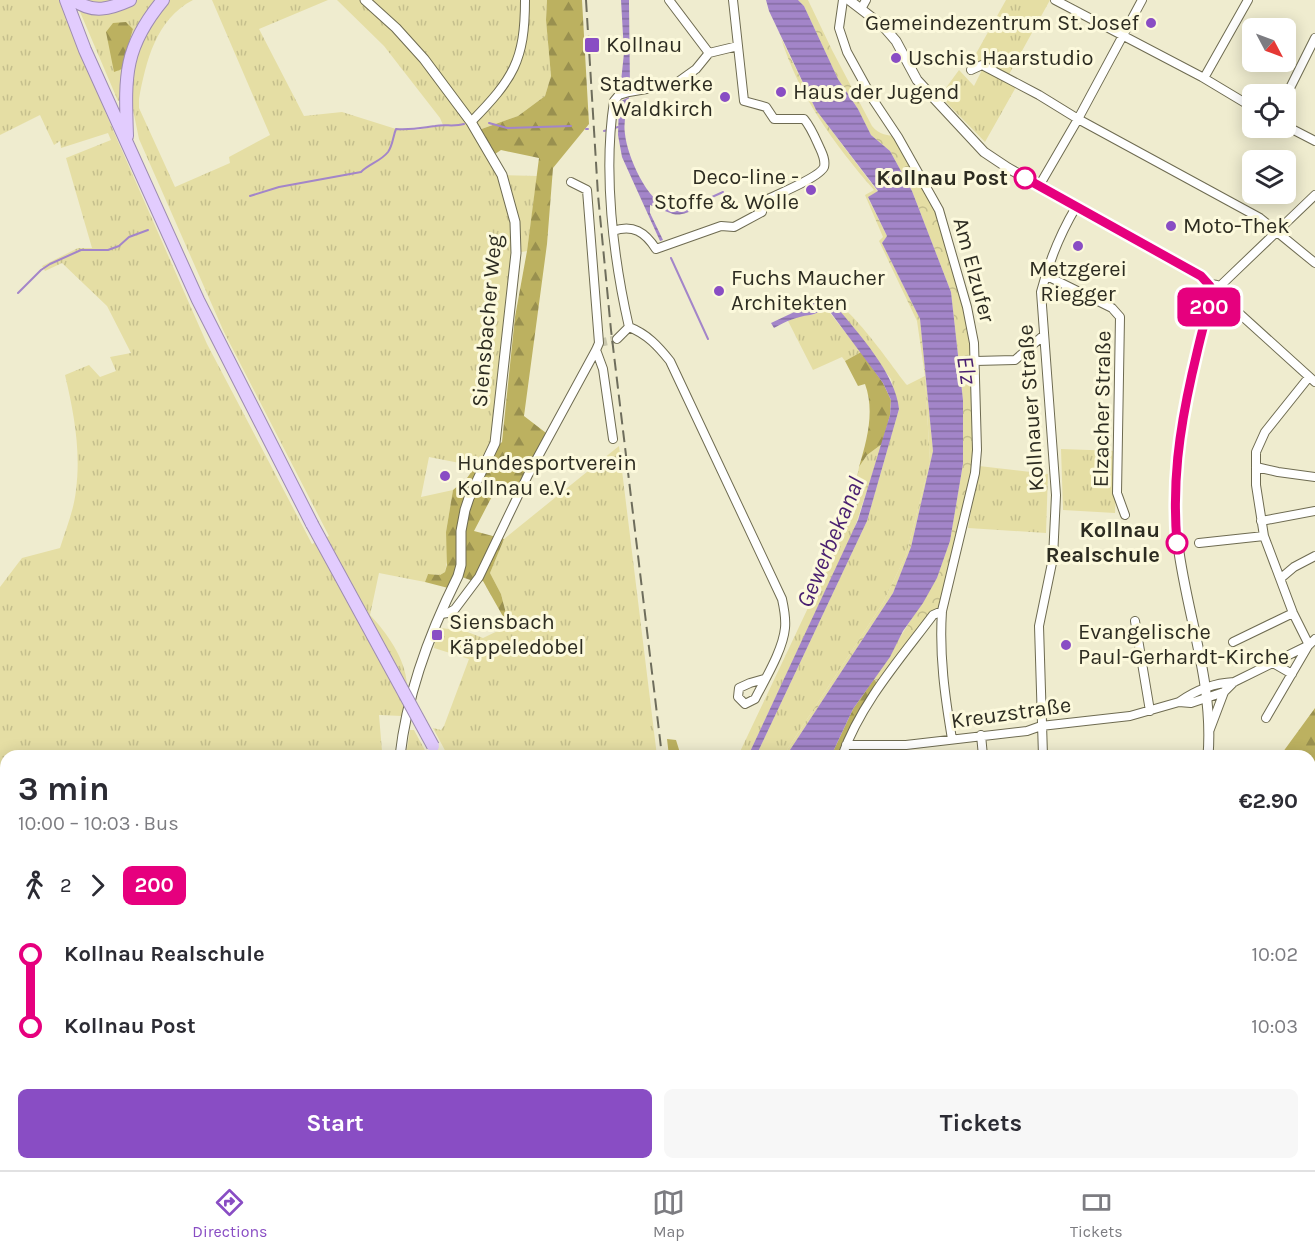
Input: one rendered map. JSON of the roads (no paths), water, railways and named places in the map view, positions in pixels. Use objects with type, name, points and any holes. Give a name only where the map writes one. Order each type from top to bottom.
[{"type":"highway","points":[[66,0],[85,50],[223,352],[312,524],[434,750]]},
{"type":"highway","points":[[74,0],[86,7],[101,10],[110,9],[130,0]]},
{"type":"highway","points":[[127,143],[125,94],[130,55],[146,20],[163,0]]},
{"type":"street","name":"Siensbacher Weg","points":[[365,0],[396,27],[424,59],[471,122],[502,175],[515,222],[516,253],[495,443],[467,504],[461,531],[461,565],[423,657],[411,700],[401,750]]},
{"type":"street","points":[[471,122],[495,97],[517,64],[522,46],[525,0]]},
{"type":"street","points":[[669,0],[709,53]]},
{"type":"street","points":[[613,231],[624,228],[641,233],[647,236],[656,249],[722,226],[734,227],[762,212],[763,203],[766,200],[816,175],[823,169],[825,163],[823,154],[804,119],[774,119],[766,107],[744,101],[733,0]]},
{"type":"street","name":"Am Elzufer","points":[[843,0],[838,27],[847,52],[939,210],[967,307],[974,343],[977,450],[975,473],[942,611],[940,633],[944,692],[952,739]]},
{"type":"street","points":[[849,0],[864,4],[896,41],[917,80],[984,152],[1039,186],[1201,276],[1215,292],[1312,379],[1265,432],[1256,452],[1256,484],[1264,536],[1293,613],[1312,642]]},
{"type":"street","points":[[1055,0],[1204,78],[1242,101]]},
{"type":"street","points":[[1039,186],[1142,0]]},
{"type":"street","points":[[1204,78],[1248,0]]},
{"type":"street","points":[[1292,84],[1315,38]]},
{"type":"street","points":[[629,327],[613,231],[610,163],[614,100],[619,95],[630,92],[675,84],[696,69],[709,53],[738,46]]},
{"type":"street","points":[[971,70],[982,65],[1250,212],[1315,263]]},
{"type":"street","points":[[1296,131],[1315,141]]},
{"type":"street","points":[[441,614],[448,613],[460,603],[489,559],[528,474],[599,343],[587,190],[571,182]]},
{"type":"street","points":[[1208,750],[1206,688],[1178,546],[1174,482],[1183,415],[1202,333],[1215,292],[1315,195]]},
{"type":"street","name":"Kollnauer Straße","points":[[1043,750],[1039,626],[1053,558],[1056,495],[1041,292],[1049,262],[1065,225],[1076,207]]},
{"type":"street","name":"Elzacher Straße","points":[[1045,275],[1112,308],[1120,317],[1117,493],[1125,515]]},
{"type":"street","points":[[617,339],[629,327]]},
{"type":"street","points":[[629,327],[652,339],[670,361],[782,599],[786,616],[785,630],[764,680]]},
{"type":"street","points":[[975,361],[1015,360],[1044,335]]},
{"type":"street","points":[[596,350],[603,369],[613,439]]},
{"type":"street","points":[[1256,467],[1315,477]]},
{"type":"street","points":[[1261,520],[1315,511]]},
{"type":"street","points":[[1199,543],[1264,536]]},
{"type":"street","points":[[1281,578],[1294,567],[1315,556]]},
{"type":"street","points":[[844,750],[856,723],[874,695],[933,615],[942,611]]},
{"type":"street","points":[[1233,642],[1293,613]]},
{"type":"street","points":[[1135,621],[1150,711]]},
{"type":"street","points":[[1209,731],[1224,692],[1234,682],[1312,642]]},
{"type":"street","points":[[1266,718],[1312,642]]},
{"type":"street","points":[[1273,663],[1292,674]]},
{"type":"street","name":"Kreuzstraße","points":[[846,745],[906,745],[1130,716],[1179,702],[1189,695],[1221,683],[1234,682]]},
{"type":"street","name":"Kreuzstraße","points":[[1179,702],[1191,703],[1224,692]]},
{"type":"street","points":[[981,735],[982,750]]},
{"type":"waterway","points":[[489,123],[507,128],[571,126]]},
{"type":"waterway","points":[[250,196],[279,187],[361,172],[388,152],[396,129],[464,124]]},
{"type":"waterway","points":[[604,131],[618,127]]},
{"type":"waterway","name":"Gewerbekanal","points":[[701,202],[723,192]]},
{"type":"waterway","points":[[18,293],[50,264],[81,250],[108,250],[119,246],[129,237],[148,230]]},
{"type":"waterway","name":"Gewerbekanal","points":[[671,258],[708,339]]},
{"type":"tunnel","points":[[599,343],[617,339]]},
{"type":"railway","points":[[586,0],[598,195],[611,330],[661,750]]},
{"type":"place","name":"Gemeindezentrum St. Josef","points":[[1151,23]]},
{"type":"place","name":"Kollnau","points":[[592,45]]},
{"type":"place","name":"Uschis Haarstudio","points":[[896,58]]},
{"type":"place","name":"Haus der Jugend","points":[[781,92]]},
{"type":"place","name":"Stadtwerke Waldkirch","points":[[725,97]]},
{"type":"place","name":"Kollnau Post","points":[[1025,178]]},
{"type":"place","name":"Deco-line - Stoffe & Wolle","points":[[811,190]]},
{"type":"place","name":"Moto-Thek","points":[[1171,226]]},
{"type":"place","name":"Metzgerei Riegger","points":[[1078,246]]},
{"type":"place","name":"Fuchs Maucher Architekten","points":[[719,291]]},
{"type":"place","name":"Hundesportverein Kollnau e.V.","points":[[445,476]]},
{"type":"place","name":"Kollnau Realschule","points":[[1177,543]]},
{"type":"place","name":"Siensbach Käppeledobel","points":[[437,635]]},
{"type":"place","name":"Evangelische Paul-Gerhardt-Kirche","points":[[1066,645]]},
{"type":"water label","name":"Elz","points":[[967,370]]}]
